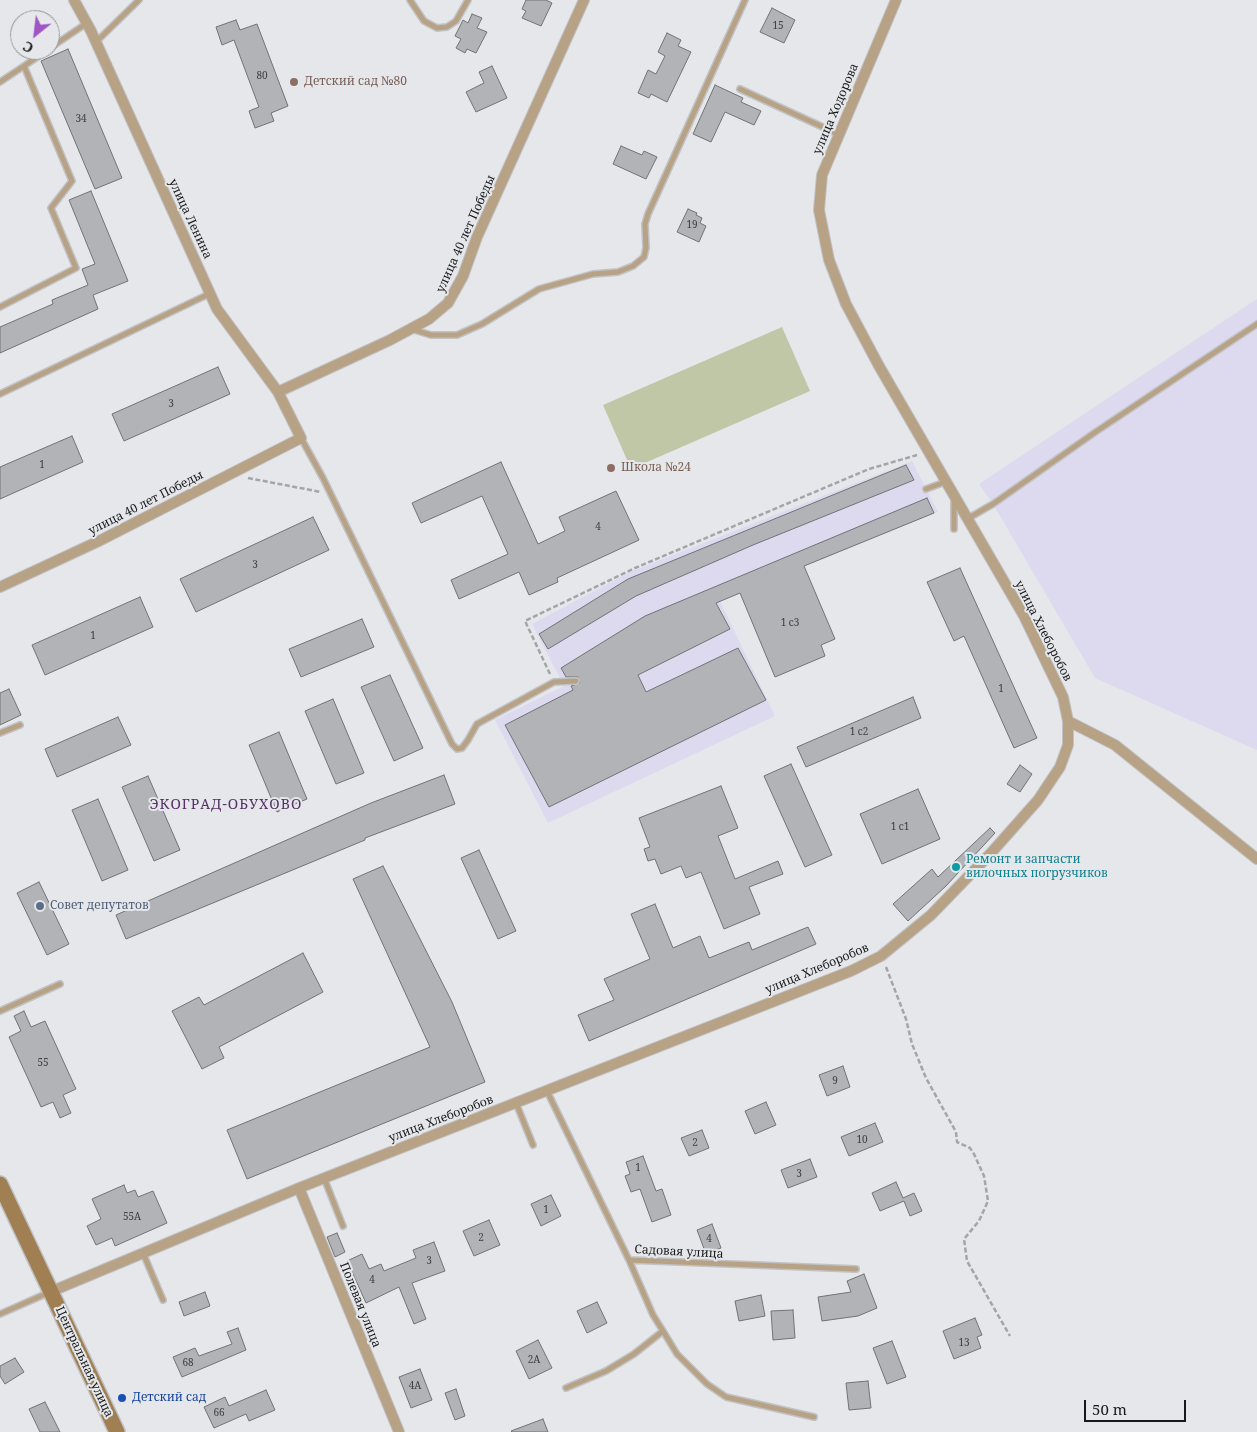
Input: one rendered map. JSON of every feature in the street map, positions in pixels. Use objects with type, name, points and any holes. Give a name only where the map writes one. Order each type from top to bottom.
[{"type":"main road","name":"Центральная улица","points":[[0,1184],[117,1432]]},
{"type":"street","name":"улица Ленина","points":[[74,0],[87,23],[217,309],[278,392],[301,438]]},
{"type":"street","name":"улица 40 лет Победы","points":[[278,392],[410,329],[429,319],[448,303],[462,276],[477,237],[584,0]]},
{"type":"street","name":"улица Ходорова","points":[[823,232],[819,210],[822,175],[896,0]]},
{"type":"street","name":"улица Хлеборобов","points":[[50,1292],[298,1188],[851,971],[881,956],[931,915],[991,853],[1038,800],[1060,767],[1068,745],[1068,721],[1063,697],[1024,616],[944,482],[846,304],[829,260],[823,232]]},
{"type":"street","name":"улица 40 лет Победы","points":[[0,587],[99,541],[301,438]]},
{"type":"street","points":[[1068,721],[1115,745],[1257,859]]},
{"type":"street","name":"Полевая улица","points":[[298,1188],[399,1432]]},
{"type":"lane","points":[[95,43],[140,0]]},
{"type":"lane","points":[[410,0],[424,21],[437,28],[447,27],[456,21],[468,0]]},
{"type":"lane","points":[[410,329],[431,336],[456,335],[482,324],[539,289],[593,274],[618,272],[633,266],[644,257],[646,248],[645,224],[648,214],[745,0]]},
{"type":"lane","points":[[60,41],[87,23]]},
{"type":"lane","points":[[0,82],[33,60]]},
{"type":"lane","points":[[0,307],[76,268],[51,208],[72,181],[24,66]]},
{"type":"lane","points":[[740,89],[838,134]]},
{"type":"lane","points":[[0,394],[211,293]]},
{"type":"lane","points":[[967,519],[993,504],[1094,433],[1257,324]]},
{"type":"lane","points":[[301,438],[452,744],[457,749],[462,748],[477,724],[554,682],[576,681]]},
{"type":"lane","points":[[926,489],[944,482]]},
{"type":"lane","points":[[954,498],[954,529]]},
{"type":"lane","points":[[0,734],[20,725]]},
{"type":"lane","points":[[0,1011],[60,984]]},
{"type":"lane","name":"Садовая улица","points":[[547,1091],[629,1260],[856,1269]]},
{"type":"lane","points":[[516,1103],[533,1145]]},
{"type":"lane","points":[[324,1178],[343,1226]]},
{"type":"lane","points":[[143,1253],[164,1300]]},
{"type":"lane","points":[[629,1260],[653,1315],[677,1354],[701,1378],[726,1397],[814,1417]]},
{"type":"lane","points":[[0,1314],[50,1292]]},
{"type":"lane","points":[[566,1388],[606,1371],[634,1354],[663,1331]]},
{"type":"path","points":[[554,682],[525,622],[644,564],[869,469],[927,452]]},
{"type":"path","points":[[231,474],[330,494]]},
{"type":"path","points":[[881,956],[906,1019],[912,1044],[926,1078],[956,1132],[957,1142],[974,1154],[984,1176],[988,1201],[979,1222],[964,1239],[967,1261],[1010,1336]]},
{"type":"shaded area","points":[[1257,299],[1257,750],[1095,678],[993,504],[979,484]]},
{"type":"shaded area","points":[[912,461],[938,512],[720,601],[775,716],[548,823],[495,720],[564,686],[532,624],[630,572]]},
{"type":"green space","points":[[782,327],[810,391],[631,469],[603,405]]},
{"type":"building","points":[[526,0],[546,0],[552,3],[541,26],[522,18],[526,11],[522,9]]},
{"type":"building","points":[[772,8],[795,20],[784,43],[760,32]]},
{"type":"building","points":[[472,14],[482,18],[477,28],[487,32],[476,53],[467,49],[465,53],[456,48],[461,39],[455,36],[463,20],[468,23]]},
{"type":"building","points":[[236,20],[240,30],[257,24],[288,106],[271,113],[274,121],[255,128],[249,111],[259,107],[234,40],[222,45],[216,27]]},
{"type":"building","points":[[667,33],[681,40],[678,46],[691,52],[667,102],[651,94],[649,98],[638,93],[648,70],[656,74],[665,56],[658,52]]},
{"type":"building","points":[[68,49],[122,178],[95,189],[41,61],[60,60],[60,53]]},
{"type":"building","points":[[492,66],[507,98],[476,112],[466,92],[484,83],[479,72]]},
{"type":"building","points":[[715,85],[743,98],[741,102],[761,111],[754,125],[725,112],[711,142],[693,134]]},
{"type":"building","points":[[621,146],[642,155],[644,151],[657,157],[646,179],[613,164]]},
{"type":"building","points":[[91,191],[128,281],[93,295],[98,309],[0,353],[0,327],[53,304],[52,300],[88,285],[82,269],[95,264],[69,200]]},
{"type":"building","points":[[688,209],[697,213],[696,215],[702,218],[700,223],[706,226],[699,242],[677,232]]},
{"type":"building","points":[[218,367],[230,394],[124,441],[112,414]]},
{"type":"building","points":[[72,436],[83,462],[0,499],[0,467]]},
{"type":"building","points":[[501,462],[538,544],[565,531],[559,517],[616,491],[639,540],[557,578],[558,582],[529,595],[519,572],[459,599],[451,580],[508,554],[482,496],[421,523],[412,503]]},
{"type":"building","points":[[906,465],[914,480],[753,545],[636,596],[548,649],[539,634],[628,579]]},
{"type":"building","points":[[927,498],[934,513],[804,566],[835,639],[821,645],[825,656],[775,677],[740,593],[716,603],[730,629],[638,675],[646,692],[738,648],[766,700],[549,807],[505,725],[573,690],[571,686],[580,683],[578,677],[566,677],[561,668],[645,616]]},
{"type":"building","points":[[313,517],[329,550],[196,612],[180,579]]},
{"type":"building","points":[[960,568],[1037,738],[1014,748],[964,636],[954,641],[927,582]]},
{"type":"building","points":[[140,597],[153,627],[45,675],[32,645]]},
{"type":"building","points":[[362,619],[374,647],[301,677],[289,649]]},
{"type":"building","points":[[390,675],[423,748],[394,761],[361,687]]},
{"type":"building","points":[[9,689],[21,715],[0,725],[0,693]]},
{"type":"building","points":[[913,697],[921,718],[806,767],[797,747]]},
{"type":"building","points":[[333,699],[364,773],[336,784],[305,711]]},
{"type":"building","points":[[118,717],[131,745],[57,777],[45,749]]},
{"type":"building","points":[[279,732],[307,799],[277,812],[249,745]]},
{"type":"building","points":[[791,764],[832,855],[805,867],[764,776]]},
{"type":"building","points":[[1020,765],[1032,774],[1020,792],[1007,784]]},
{"type":"building","points":[[444,775],[455,804],[365,838],[365,840],[126,939],[116,915],[371,803]]},
{"type":"building","points":[[148,776],[180,850],[154,861],[122,787]]},
{"type":"building","points":[[721,786],[738,828],[718,836],[735,879],[778,861],[783,874],[749,887],[760,914],[724,929],[701,872],[686,878],[681,866],[661,874],[655,859],[648,861],[644,849],[650,847],[639,818]]},
{"type":"building","points":[[918,789],[940,839],[882,864],[860,814]]},
{"type":"building","points":[[98,799],[128,870],[102,881],[72,810]]},
{"type":"building","points":[[990,828],[995,833],[946,886],[908,921],[893,904],[932,869],[938,877]]},
{"type":"building","points":[[479,850],[516,931],[498,939],[461,858]]},
{"type":"building","points":[[383,866],[452,1002],[485,1082],[247,1179],[227,1130],[430,1047],[353,879]]},
{"type":"building","points":[[39,882],[69,944],[47,955],[17,893]]},
{"type":"building","points":[[655,904],[673,948],[700,936],[709,958],[749,942],[752,950],[808,927],[816,944],[589,1041],[578,1015],[614,1000],[604,979],[650,959],[631,914]]},
{"type":"building","points":[[303,953],[323,992],[219,1047],[224,1058],[202,1069],[172,1011],[199,997],[204,1005]]},
{"type":"building","points":[[24,1011],[31,1027],[45,1021],[76,1089],[63,1095],[71,1113],[60,1118],[53,1102],[41,1107],[9,1037],[21,1031],[14,1016]]},
{"type":"building","points":[[843,1066],[850,1087],[827,1096],[819,1075]]},
{"type":"building","points":[[766,1102],[776,1125],[755,1134],[745,1111]]},
{"type":"building","points":[[875,1123],[883,1142],[849,1156],[841,1137]]},
{"type":"building","points":[[702,1130],[709,1148],[689,1156],[681,1138]]},
{"type":"building","points":[[643,1156],[656,1191],[662,1189],[671,1215],[652,1222],[640,1189],[631,1192],[625,1176],[630,1174],[626,1162]]},
{"type":"building","points":[[810,1159],[817,1177],[788,1188],[781,1170]]},
{"type":"building","points":[[896,1182],[903,1198],[914,1193],[922,1211],[910,1216],[904,1201],[880,1211],[872,1193]]},
{"type":"building","points":[[124,1185],[127,1193],[135,1190],[138,1197],[153,1191],[167,1223],[115,1246],[112,1238],[96,1245],[87,1226],[101,1219],[92,1199]]},
{"type":"building","points":[[551,1195],[561,1216],[541,1226],[531,1204]]},
{"type":"building","points":[[489,1220],[500,1245],[474,1256],[463,1231]]},
{"type":"building","points":[[712,1224],[721,1248],[706,1254],[697,1230]]},
{"type":"building","points":[[337,1233],[345,1252],[335,1257],[327,1237]]},
{"type":"building","points":[[434,1242],[445,1271],[412,1283],[426,1319],[414,1324],[399,1287],[366,1303],[347,1261],[362,1254],[369,1269],[381,1264],[384,1271],[416,1258],[413,1250]]},
{"type":"building","points":[[864,1274],[877,1308],[858,1316],[822,1321],[818,1297],[851,1292],[847,1281]]},
{"type":"building","points":[[205,1292],[210,1306],[184,1316],[179,1302]]},
{"type":"building","points":[[761,1295],[765,1316],[739,1321],[735,1301]]},
{"type":"building","points":[[597,1302],[607,1323],[587,1333],[577,1311]]},
{"type":"building","points":[[793,1310],[795,1338],[773,1340],[771,1311]]},
{"type":"building","points":[[975,1318],[982,1335],[977,1337],[981,1348],[954,1359],[943,1331]]},
{"type":"building","points":[[238,1328],[246,1350],[182,1377],[173,1357],[195,1348],[199,1356],[232,1344],[227,1332]]},
{"type":"building","points":[[538,1340],[552,1368],[529,1379],[516,1351]]},
{"type":"building","points":[[892,1341],[906,1377],[887,1384],[873,1348]]},
{"type":"building","points":[[15,1358],[24,1372],[5,1384],[0,1376],[0,1366]]},
{"type":"building","points":[[420,1369],[432,1400],[411,1408],[399,1377]]},
{"type":"building","points":[[868,1381],[871,1408],[849,1410],[846,1383]]},
{"type":"building","points":[[456,1389],[465,1416],[455,1420],[445,1393]]},
{"type":"building","points":[[266,1390],[275,1410],[249,1421],[246,1414],[214,1428],[204,1407],[225,1397],[229,1406]]},
{"type":"building","points":[[45,1402],[60,1432],[40,1432],[29,1409]]},
{"type":"building","points":[[543,1419],[548,1432],[511,1431]]},
{"type":"place","name":"Детский сад №80","points":[[294,82]]},
{"type":"place","name":"Школа №24","points":[[611,468]]},
{"type":"place","name":"Ремонт и запчасти вилочных погрузчиков","points":[[956,867]]},
{"type":"place","name":"Совет депутатов","points":[[40,906]]},
{"type":"place","name":"Детский сад","points":[[122,1398]]},
{"type":"district","name":"ЭКОГРАД-ОБУХОВО","points":[[226,805]]}]
